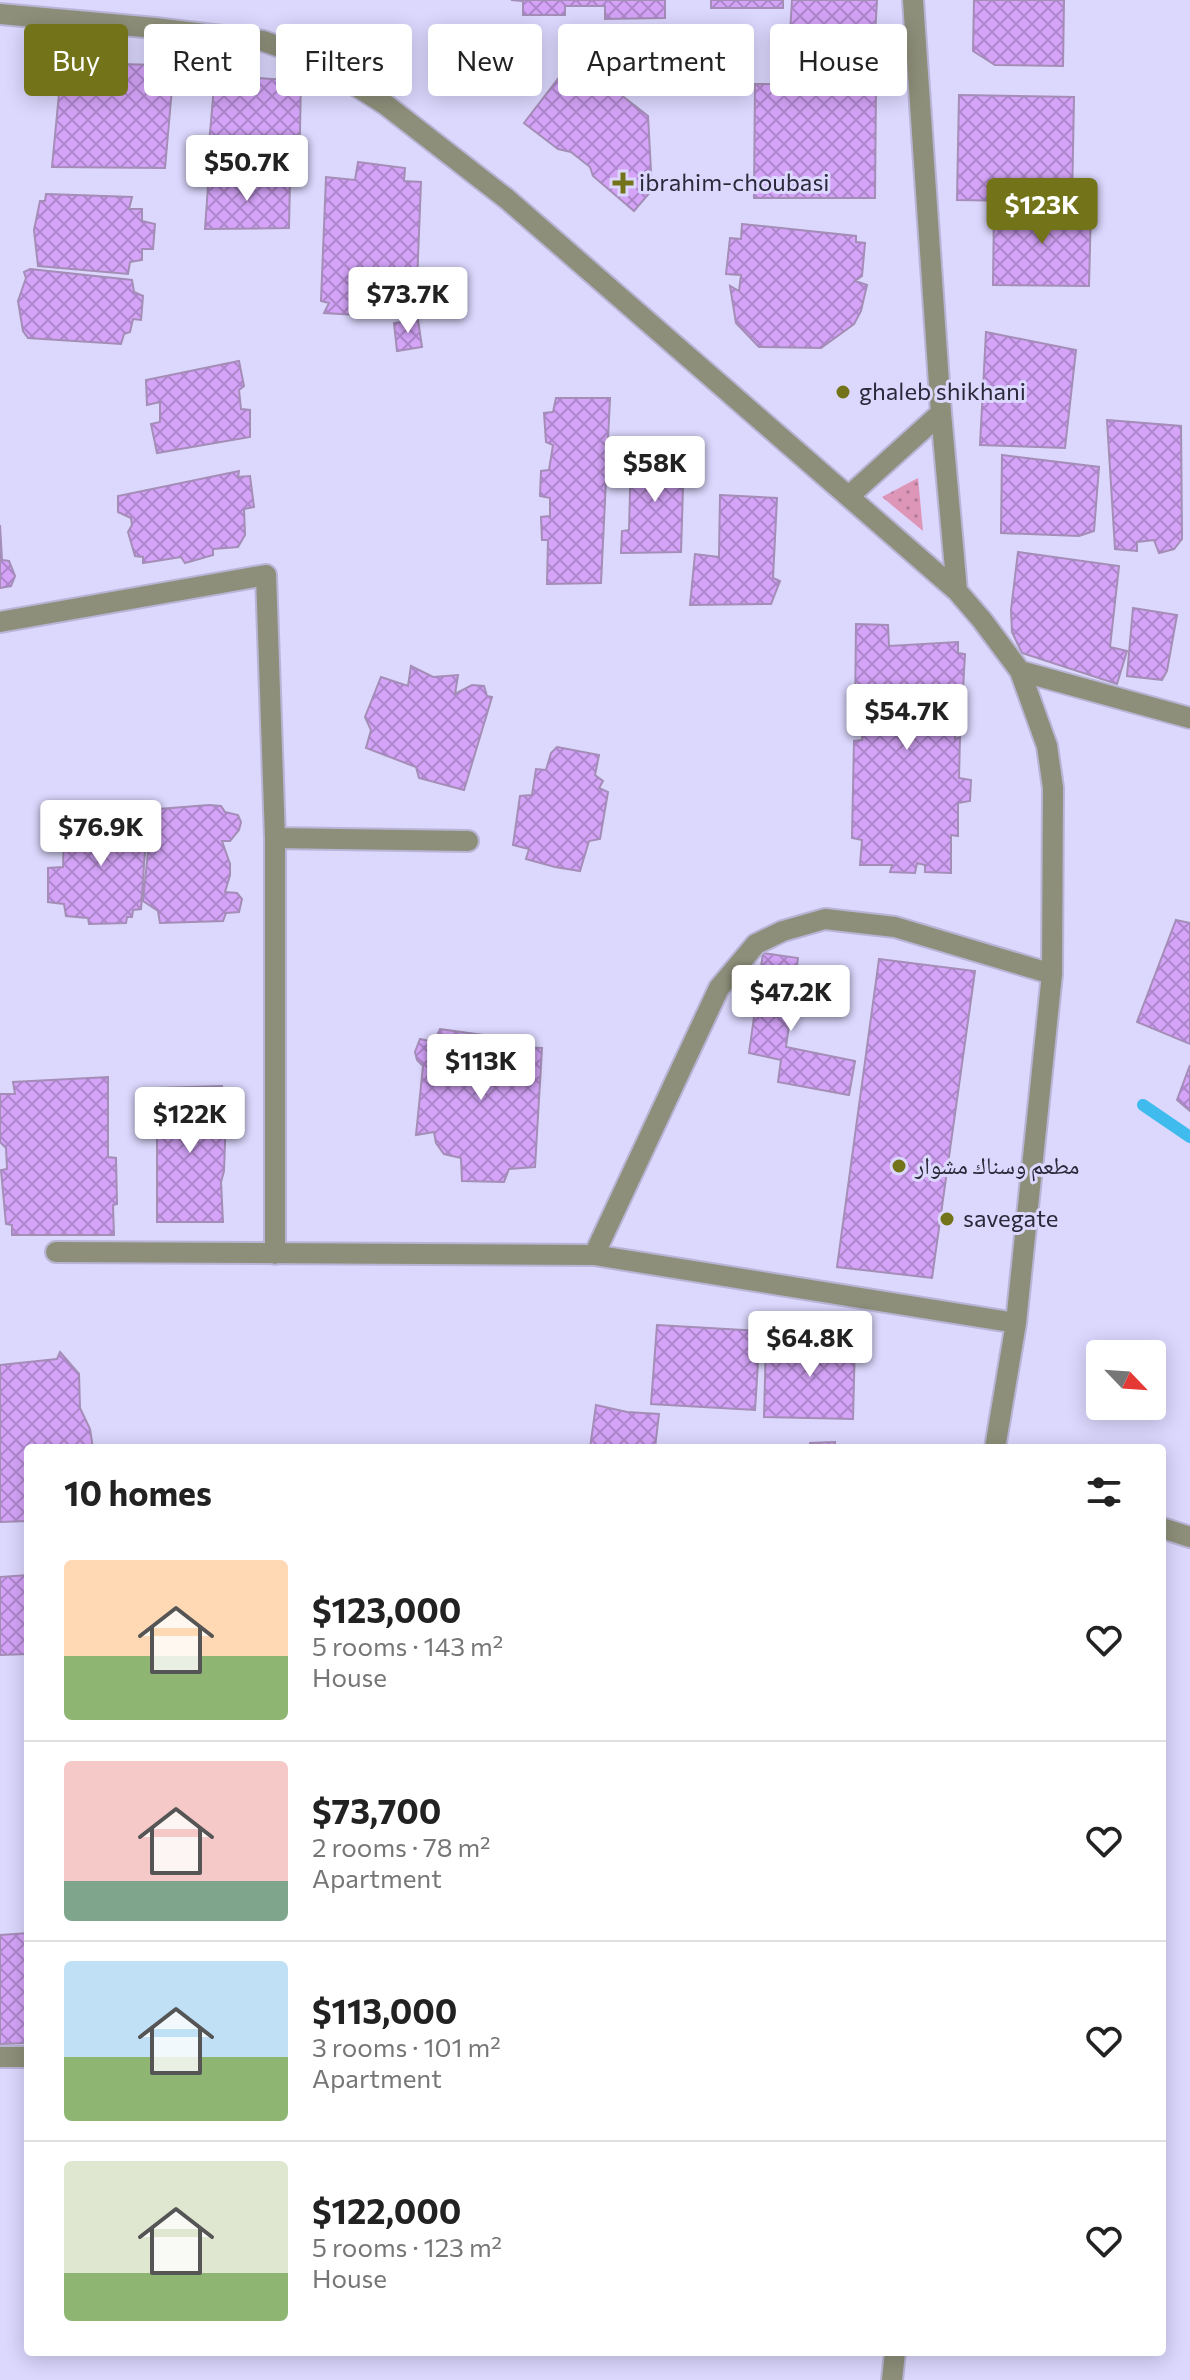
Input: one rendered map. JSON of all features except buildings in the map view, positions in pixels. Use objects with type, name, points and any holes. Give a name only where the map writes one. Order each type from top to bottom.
[{"type":"street","points":[[913,0],[941,413],[957,591]]},
{"type":"street","points":[[1,16],[155,28],[263,41],[303,55],[386,105],[507,199],[957,591],[1020,671],[1047,746],[1053,788],[1052,974],[1016,1323],[996,1444]]},
{"type":"street","points":[[849,496],[941,413]]},
{"type":"street","points":[[0,622],[266,575],[275,838],[275,1254]]},
{"type":"street","points":[[1020,671],[1190,718]]},
{"type":"street","points":[[275,838],[468,841]]},
{"type":"street","points":[[594,1255],[719,988],[756,944],[783,931],[825,919],[895,927],[1052,974]]},
{"type":"street","points":[[56,1252],[594,1255],[1016,1323]]},
{"type":"street","points":[[1166,1529],[1190,1537]]},
{"type":"street","points":[[0,2057],[24,2057]]},
{"type":"street","points":[[892,2380],[895,2356]]},
{"type":"shaded area","points":[[918,478],[923,531],[882,497]]},
{"type":"waterway","points":[[1143,1105],[1190,1137]]},
{"type":"place","name":"ibrahim-choubasi","points":[[623,183]]},
{"type":"place","name":"ghaleb shikhani","points":[[843,392]]},
{"type":"place","name":"مطعم وسناك مشوار","points":[[899,1166]]},
{"type":"place","name":"savegate","points":[[947,1219]]}]
